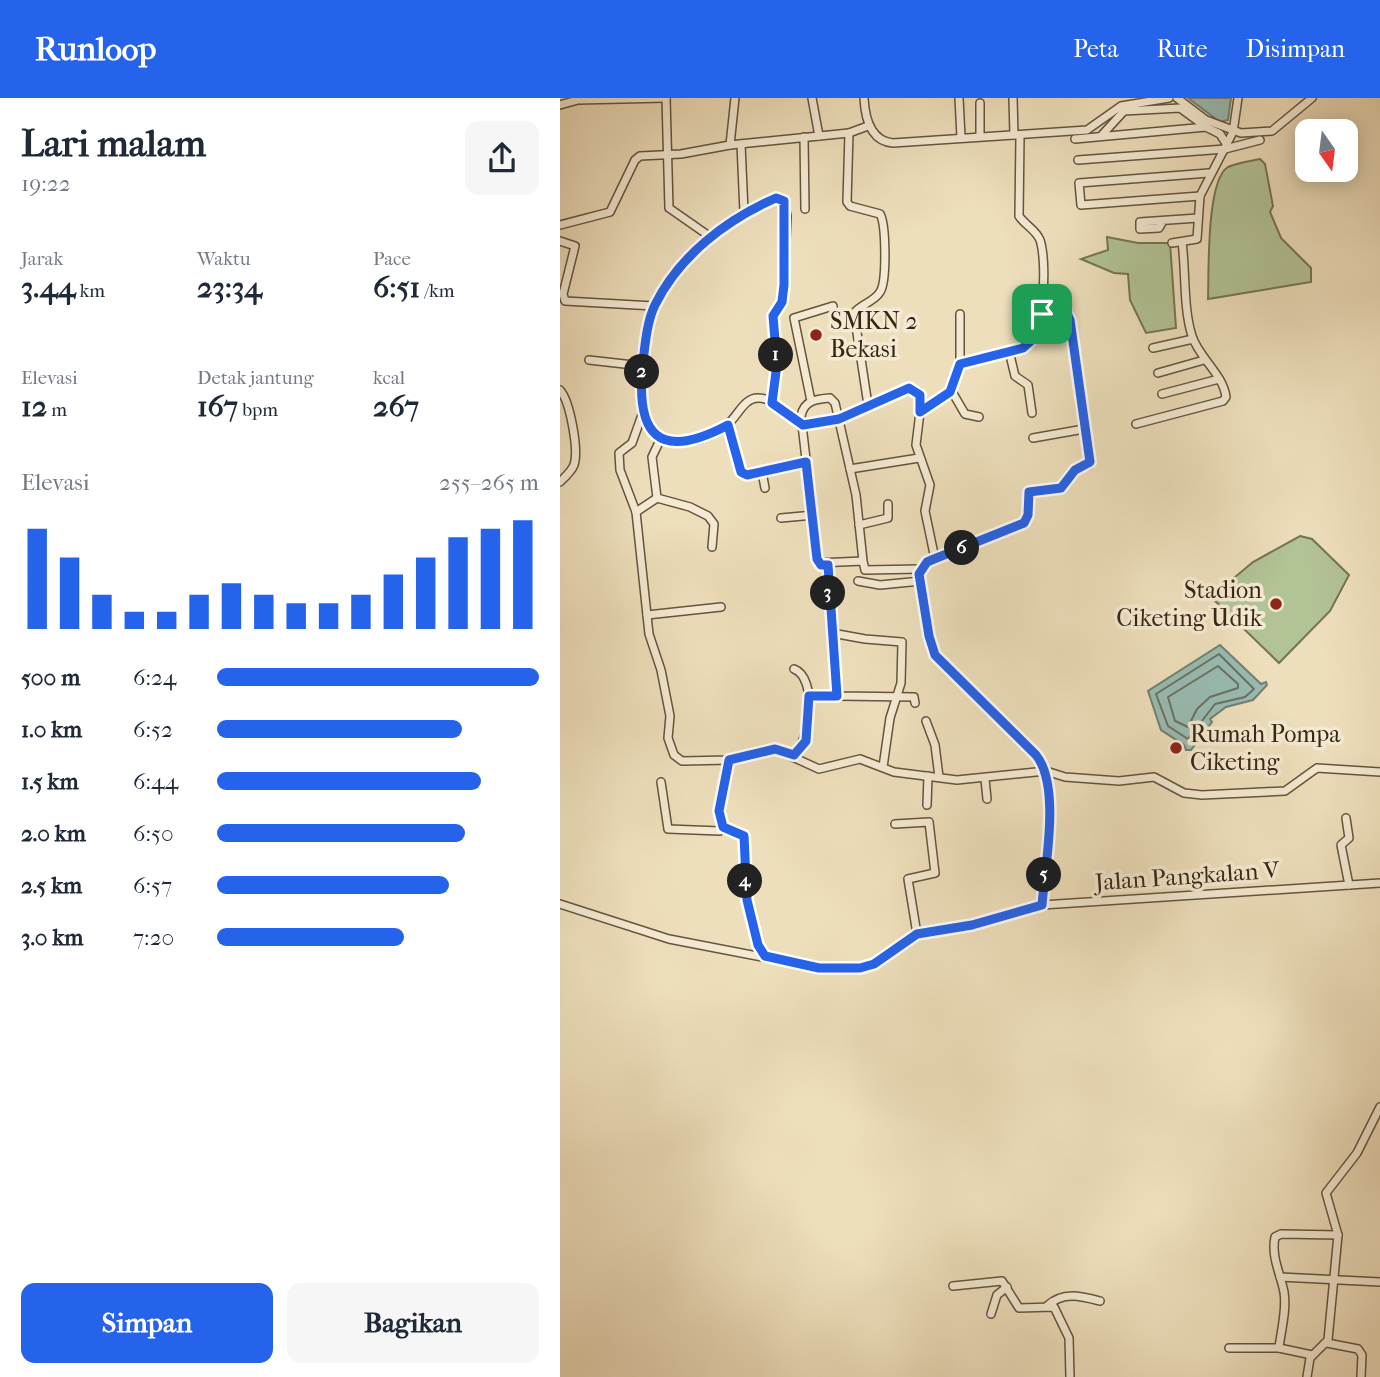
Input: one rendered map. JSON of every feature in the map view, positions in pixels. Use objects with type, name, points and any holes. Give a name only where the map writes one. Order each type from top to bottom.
[{"type":"street","points":[[560,105],[578,100],[666,98],[669,208],[712,238]]},
{"type":"street","points":[[730,145],[735,98]]},
{"type":"street","points":[[812,98],[819,136]]},
{"type":"street","points":[[864,98],[868,126],[884,142],[893,143],[937,142],[980,135],[1017,136],[1087,130],[1121,106],[1169,98]]},
{"type":"street","points":[[958,98],[961,137]]},
{"type":"street","points":[[960,364],[1023,348],[1033,339],[1042,314],[1039,238],[1019,216],[1013,98]]},
{"type":"street","points":[[1177,98],[1206,120],[1233,132],[1272,131],[1308,99]]},
{"type":"street","points":[[1136,424],[1223,401],[1226,397],[1225,388],[1204,360],[1193,339],[1186,270],[1188,242],[1198,218],[1200,196],[1209,173],[1233,132],[1238,98]]},
{"type":"street","points":[[980,103],[980,135]]},
{"type":"street","points":[[1101,136],[1124,111],[1180,108],[1220,134],[1226,147]]},
{"type":"street","points":[[560,232],[560,225],[577,219],[607,215],[635,160],[644,155],[668,155],[730,145],[849,133],[868,126]]},
{"type":"street","points":[[1076,138],[1206,127]]},
{"type":"street","points":[[849,133],[847,202],[850,206],[880,214],[884,227],[884,284],[880,293],[854,313],[868,405]]},
{"type":"street","points":[[804,138],[805,209]]},
{"type":"street","points":[[1077,160],[1226,147],[1260,140]]},
{"type":"street","points":[[741,144],[744,212]]},
{"type":"street","points":[[1200,196],[1081,205],[1079,183],[1209,173]]},
{"type":"street","points":[[772,403],[777,364],[773,316],[782,302],[785,203],[776,198],[744,212],[684,260],[654,306],[642,366],[642,415],[632,443],[619,453],[620,470],[636,512],[647,615],[664,682],[670,716],[668,738],[674,755],[690,761],[729,760],[775,749],[794,755],[801,762],[819,769],[860,759],[883,767],[957,780],[1046,771],[1065,777],[1098,777],[1119,781],[1153,777],[1189,794],[1251,795],[1289,790],[1317,768],[1380,772]]},
{"type":"street","points":[[1163,221],[1198,218]]},
{"type":"street","points":[[560,241],[575,246],[563,294],[565,301],[654,306]]},
{"type":"street","points":[[1172,243],[1188,242]]},
{"type":"street","points":[[811,401],[794,318],[833,306]]},
{"type":"street","points":[[863,561],[821,565],[817,559],[802,409],[811,401],[832,399],[850,469],[865,570],[874,572],[921,569],[934,559],[1024,523],[1028,515],[1029,492],[1061,488],[1075,470],[1089,465],[1069,313],[1042,314]]},
{"type":"street","points":[[920,412],[951,390],[960,364],[960,314]]},
{"type":"street","points":[[1153,348],[1193,339]]},
{"type":"street","points":[[1009,351],[1015,376],[1028,385],[1031,413]]},
{"type":"street","points":[[589,360],[642,366]]},
{"type":"street","points":[[1158,373],[1204,360]]},
{"type":"street","points":[[1162,394],[1219,379]]},
{"type":"street","points":[[642,415],[661,438],[683,443],[700,440],[728,425],[748,400],[758,397],[772,403],[803,425],[839,419],[904,389],[914,389],[920,395],[916,445],[930,485],[925,511],[934,559]]},
{"type":"street","points":[[560,390],[569,404],[575,456],[571,471],[560,482]]},
{"type":"street","points":[[951,390],[967,416],[979,416]]},
{"type":"street","points":[[728,425],[741,472],[747,475],[806,462]]},
{"type":"street","points":[[1033,438],[1084,429]]},
{"type":"street","points":[[657,498],[652,457],[661,438]]},
{"type":"street","points":[[850,469],[919,458]]},
{"type":"street","points":[[762,472],[765,488]]},
{"type":"street","points":[[636,512],[657,498]]},
{"type":"street","points":[[657,498],[708,516],[714,524],[712,547]]},
{"type":"street","points":[[859,525],[888,517],[888,503]]},
{"type":"street","points":[[781,518],[814,515]]},
{"type":"street","points":[[828,565],[837,696]]},
{"type":"street","points":[[921,569],[920,581],[929,636],[935,655],[1036,755],[1046,771],[1049,813],[1042,905]]},
{"type":"street","points":[[874,572],[878,585]]},
{"type":"street","points":[[858,581],[878,585],[920,581]]},
{"type":"street","points":[[647,615],[721,607]]},
{"type":"street","points":[[832,633],[865,639],[901,640],[904,651],[898,696],[890,718],[883,767]]},
{"type":"street","points":[[794,669],[802,673],[809,696],[806,741],[794,755]]},
{"type":"street","points":[[809,696],[914,697],[915,703]]},
{"type":"street","points":[[926,721],[935,745],[939,777]]},
{"type":"street","points":[[723,827],[719,811],[729,760]]},
{"type":"street","points":[[926,805],[928,776]]},
{"type":"street","points":[[985,779],[987,799]]},
{"type":"street","points":[[660,782],[668,829],[720,831],[723,827]]},
{"type":"street","points":[[1346,818],[1349,838],[1341,845],[1349,885]]},
{"type":"street","points":[[894,824],[929,822],[935,873],[908,879],[917,934]]},
{"type":"street","points":[[723,827],[744,836],[746,891],[758,945],[765,956]]},
{"type":"street","name":"Jalan Pangkalan V","points":[[560,904],[652,935],[819,968],[860,968],[874,964],[917,934],[972,925],[1042,905],[1380,883]]},
{"type":"street","points":[[1307,1377],[1312,1355],[1327,1343],[1334,1282],[1338,1235],[1326,1193],[1357,1153],[1380,1107]]},
{"type":"street","points":[[1279,1348],[1285,1304],[1272,1252],[1278,1235],[1338,1235]]},
{"type":"street","points":[[1280,1277],[1334,1282],[1380,1282]]},
{"type":"street","points":[[957,1285],[1002,1281],[1019,1308],[1054,1307],[1069,1338],[1070,1377]]},
{"type":"street","points":[[991,1314],[997,1295],[1007,1287]]},
{"type":"street","points":[[1047,1306],[1058,1298],[1074,1296],[1100,1301]]},
{"type":"street","points":[[1327,1343],[1358,1349],[1362,1355],[1362,1377]]},
{"type":"street","points":[[1229,1348],[1279,1348],[1312,1355]]},
{"type":"green space","points":[[1260,159],[1265,164],[1273,206],[1270,212],[1281,238],[1311,268],[1311,282],[1208,299],[1212,208],[1221,175],[1228,167]]},
{"type":"green space","points":[[1107,237],[1138,243],[1170,243],[1176,328],[1146,333],[1130,300],[1128,274],[1114,273],[1081,259],[1108,250]]},
{"type":"green space","name":"Stadion Ciketing Udik","points":[[1300,536],[1312,539],[1349,575],[1330,611],[1279,663],[1211,597],[1253,562]]},
{"type":"water","points":[[1188,98],[1231,98],[1228,120],[1220,122]]},
{"type":"water","points":[[1220,645],[1261,684],[1266,682],[1267,685],[1253,700],[1226,707],[1210,719],[1212,722],[1191,750],[1186,750],[1184,745],[1161,730],[1148,691]]},
{"type":"place","name":"SMKN 2 Bekasi","points":[[816,335]]},
{"type":"place","name":"Stadion Ciketing Udik","points":[[1276,604]]},
{"type":"place","name":"Rumah Pompa Ciketing","points":[[1176,748]]},
{"type":"route","points":[[776,198],[784,201],[784,285],[781,306],[773,316],[777,364],[772,403],[803,425],[839,419],[909,388],[917,390],[920,395],[920,412],[950,392],[960,364],[1023,348],[1028,344],[1033,339],[1042,314],[1063,311],[1069,313],[1089,465],[1075,470],[1061,488],[1029,492],[1029,509],[1024,523],[927,562],[919,574],[930,643],[935,655],[1010,733],[1036,755],[1046,771],[1049,813],[1042,905],[972,925],[917,934],[893,953],[867,967],[819,968],[765,956],[758,945],[747,900],[744,836],[723,827],[719,811],[729,760],[775,749],[794,755],[806,741],[809,696],[837,696],[828,565],[821,565],[817,559],[806,462],[747,475],[741,472],[728,425],[700,440],[683,443],[667,441],[649,427],[642,415],[640,393],[645,345],[654,306],[684,260],[744,212],[776,198]]}]
